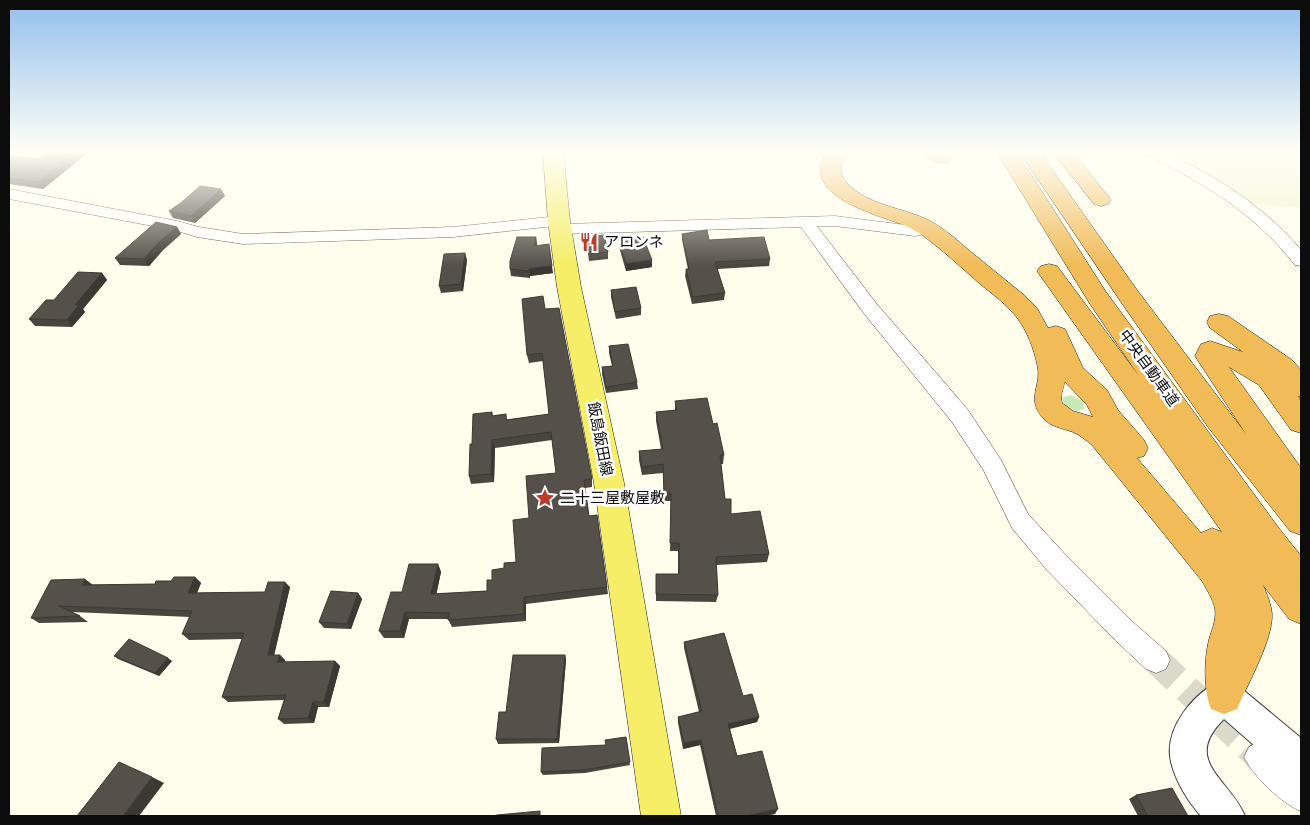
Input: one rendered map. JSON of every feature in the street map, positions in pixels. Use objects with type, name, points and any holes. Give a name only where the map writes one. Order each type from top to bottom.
[{"type":"highway","points":[[842,190],[863,203],[912,221],[932,232],[1028,314],[1035,326],[1052,370],[1051,388],[1046,394],[1046,400],[1051,408],[1067,421],[1084,425],[1102,437],[1213,571],[1224,588],[1232,610],[1230,628],[1224,644],[1224,696]]},
{"type":"highway","points":[[857,190],[871,198],[923,217],[943,229],[1039,308],[1053,328],[1073,373],[1098,398],[1105,414],[1236,571],[1249,592],[1255,614],[1250,636],[1224,696]]},
{"type":"highway","name":"中央自動車道","points":[[1030,190],[1098,298],[1267,537],[1301,580]]},
{"type":"highway","name":"中央自動車道","points":[[1055,190],[1212,411],[1301,522]]},
{"type":"highway","points":[[1093,190],[1101,200]]},
{"type":"highway","points":[[1049,271],[1158,423],[1262,560],[1301,608]]},
{"type":"highway","points":[[1219,322],[1283,367],[1301,387]]},
{"type":"highway","points":[[1301,422],[1273,384],[1266,378],[1225,354],[1209,353],[1301,491]]},
{"type":"main road","name":"飯島飯田線","points":[[557,190],[570,287],[609,483],[619,559],[661,816]]},
{"type":"street","points":[[1219,190],[1261,216],[1275,229],[1301,261]]},
{"type":"street","points":[[9,194],[177,226],[197,232],[243,239],[453,232],[560,225],[807,224],[835,222],[915,232]]},
{"type":"street","points":[[807,224],[869,307],[960,416],[993,466],[1020,521],[1055,562],[1156,660]]},
{"type":"street","points":[[1226,816],[1194,778],[1187,755],[1190,736],[1200,720],[1224,696],[1301,762]]},
{"type":"street","points":[[1259,757],[1301,796]]},
{"type":"green space","points":[[1227,190],[1301,190],[1301,208],[1251,204]]},
{"type":"green space","points":[[1070,395],[1083,401],[1084,409],[1076,411],[1065,406],[1062,398]]},
{"type":"building","points":[[196,190],[220,190],[191,216],[169,211]]},
{"type":"building","points":[[156,222],[177,227],[158,243],[144,259],[115,258]]},
{"type":"building","points":[[707,230],[709,240],[764,237],[770,259],[715,262],[725,293],[693,297],[686,269],[689,269],[682,234]]},
{"type":"building","points":[[604,235],[608,252],[589,254],[586,237]]},
{"type":"building","points":[[517,237],[536,237],[534,246],[549,244],[552,266],[529,269],[529,271],[510,269],[510,261]]},
{"type":"building","points":[[643,237],[652,260],[626,264],[619,240]]},
{"type":"building","points":[[465,253],[461,284],[439,286],[444,254]]},
{"type":"building","points":[[78,272],[102,273],[75,305],[79,305],[67,320],[29,319],[46,300],[54,300]]},
{"type":"building","points":[[636,287],[641,308],[615,312],[611,290]]},
{"type":"building","points":[[543,296],[545,309],[559,308],[592,479],[584,480],[589,516],[597,515],[607,587],[524,597],[524,614],[448,620],[449,613],[405,612],[400,631],[379,631],[391,592],[402,592],[409,564],[438,564],[431,594],[487,591],[487,580],[492,580],[492,570],[504,568],[504,563],[516,562],[513,520],[529,518],[526,476],[556,473],[551,432],[492,440],[491,474],[469,476],[473,414],[492,412],[492,416],[506,414],[506,420],[549,414],[542,353],[527,355],[522,299]]},
{"type":"building","points":[[628,344],[637,382],[606,387],[602,367],[613,366],[609,346]]},
{"type":"building","points":[[707,398],[713,424],[717,423],[724,455],[720,455],[725,499],[731,499],[731,514],[760,511],[769,554],[716,557],[718,595],[656,594],[656,574],[679,574],[679,543],[670,543],[671,493],[664,493],[663,464],[642,467],[639,451],[663,449],[656,412],[677,410],[675,401]]},
{"type":"building","points":[[174,577],[195,577],[188,593],[265,592],[268,582],[285,582],[268,655],[280,655],[277,662],[335,661],[324,702],[313,702],[308,718],[278,719],[286,695],[222,697],[244,633],[182,634],[192,611],[59,606],[80,616],[31,618],[51,580],[85,579],[82,585],[155,584],[156,581],[171,581]]},
{"type":"building","points":[[331,591],[358,593],[347,624],[319,622]]},
{"type":"building","points":[[724,633],[743,696],[752,694],[759,717],[728,724],[737,756],[762,751],[778,809],[747,816],[718,816],[701,740],[684,743],[678,717],[702,711],[684,642]]},
{"type":"building","points":[[129,639],[168,658],[155,673],[114,656]]},
{"type":"building","points":[[513,655],[565,655],[557,739],[496,739],[499,712],[506,712]]},
{"type":"building","points":[[626,737],[630,762],[584,770],[541,772],[542,748],[606,745],[605,740]]},
{"type":"building","points":[[119,762],[152,777],[123,816],[77,816]]},
{"type":"building","points":[[1172,788],[1188,816],[1148,816],[1136,795]]},
{"type":"building","points":[[540,811],[540,816],[493,816],[497,815]]},
{"type":"tunnel","points":[[1156,660],[1259,757]]},
{"type":"place","name":"アロンネ","points":[[589,242]]},
{"type":"place","name":"二十三屋敷屋敷","points":[[545,498]]}]
